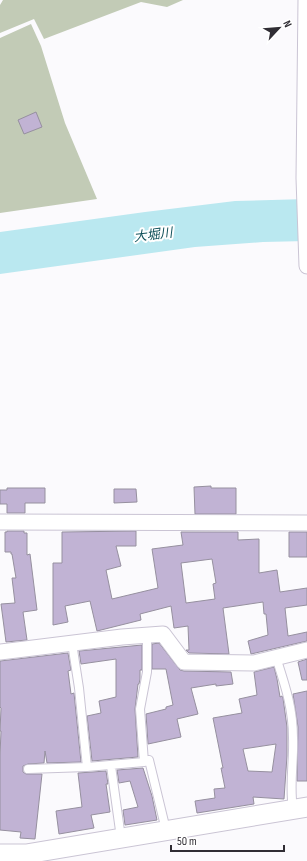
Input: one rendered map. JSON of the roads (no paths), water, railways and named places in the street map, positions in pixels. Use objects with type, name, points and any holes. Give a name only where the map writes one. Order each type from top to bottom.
[{"type":"street","points":[[306,0],[304,184],[306,261]]},
{"type":"street","points":[[0,522],[307,524]]},
{"type":"street","points":[[0,652],[122,637],[163,634],[184,662],[254,663],[307,650]]},
{"type":"street","points":[[0,854],[26,854],[300,808]]},
{"type":"lane","points":[[28,769],[111,766],[144,762],[140,709],[148,672],[147,635]]},
{"type":"lane","points":[[72,643],[79,688],[87,767]]},
{"type":"lane","points":[[276,657],[290,701],[293,738],[291,800],[300,808]]},
{"type":"lane","points":[[149,760],[166,830]]},
{"type":"lane","points":[[111,766],[121,838]]},
{"type":"water","name":"大堀川","points":[[307,199],[307,241],[263,242],[195,247],[0,274],[0,232],[235,201]]}]
